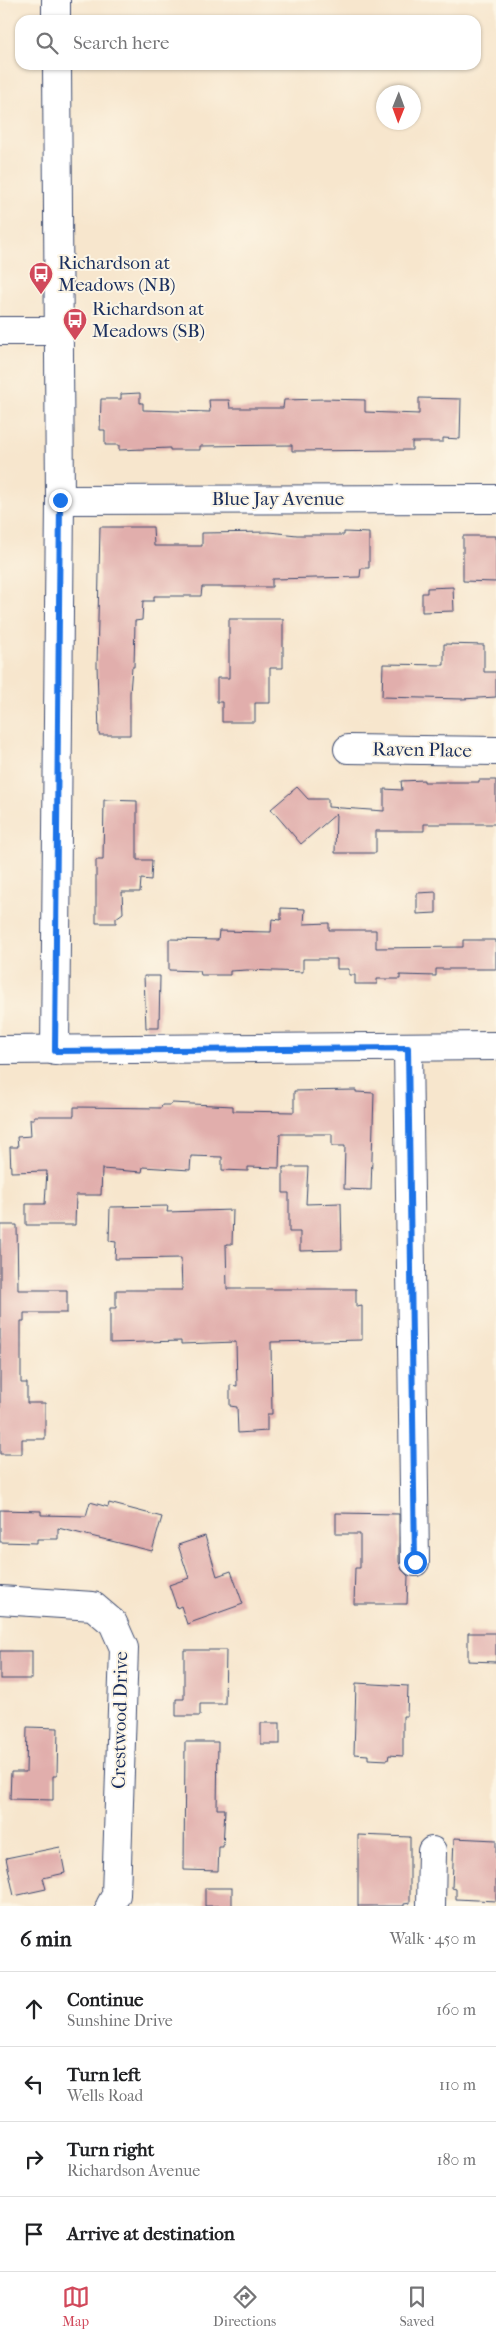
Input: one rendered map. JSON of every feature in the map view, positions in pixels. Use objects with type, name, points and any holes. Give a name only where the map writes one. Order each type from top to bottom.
[{"type":"street","points":[[56,0],[56,15]]},
{"type":"street","points":[[55,1051],[60,500],[57,70]]},
{"type":"street","points":[[0,331],[59,331]]},
{"type":"street","name":"Blue Jay Avenue","points":[[60,500],[496,499]]},
{"type":"street","name":"Raven Place","points":[[348,749],[496,751]]},
{"type":"street","points":[[0,1050],[496,1046]]},
{"type":"street","points":[[408,1048],[415,1562]]},
{"type":"street","name":"Crestwood Drive","points":[[0,1600],[93,1606],[113,1623],[124,1648],[116,1895],[110,1906]]},
{"type":"street","points":[[431,1906],[432,1851]]},
{"type":"building","points":[[140,393],[140,403],[143,403],[143,410],[210,412],[209,400],[229,400],[230,408],[283,408],[284,400],[324,399],[365,400],[365,412],[419,414],[419,398],[461,399],[460,439],[443,438],[443,442],[412,442],[412,450],[292,451],[292,445],[200,446],[200,450],[170,450],[170,448],[119,450],[119,445],[105,445],[105,430],[100,430],[101,399],[121,399],[121,394]]},
{"type":"building","points":[[100,527],[153,527],[154,546],[202,546],[202,533],[269,532],[297,535],[344,535],[344,532],[369,533],[369,568],[361,568],[360,577],[272,579],[272,587],[202,587],[201,596],[154,596],[154,601],[143,601],[142,620],[135,621],[134,667],[132,667],[130,693],[130,735],[99,735],[97,665]]},
{"type":"building","points":[[463,536],[496,536],[496,582],[463,581]]},
{"type":"building","points":[[453,587],[454,611],[422,612],[422,593],[427,593],[427,588]]},
{"type":"building","points":[[229,619],[283,619],[283,668],[270,668],[270,703],[255,703],[255,722],[222,722],[222,702],[217,702],[217,678],[229,678]]},
{"type":"building","points":[[444,644],[484,645],[484,672],[496,672],[496,697],[462,699],[382,697],[383,664],[444,665]]},
{"type":"building","points":[[424,780],[424,782],[479,782],[479,780],[496,780],[496,824],[424,824],[424,831],[376,831],[376,853],[335,853],[336,814],[301,844],[271,809],[297,787],[308,799],[328,799],[328,807],[384,811],[384,789],[402,790],[401,781]]},
{"type":"building","points":[[104,800],[137,801],[137,860],[152,860],[151,880],[141,879],[140,892],[122,892],[123,913],[116,918],[116,923],[96,923],[96,860],[103,860]]},
{"type":"building","points":[[436,892],[436,913],[417,914],[417,893]]},
{"type":"building","points":[[281,908],[305,909],[304,924],[329,923],[329,930],[376,930],[376,948],[463,947],[463,940],[496,940],[496,969],[436,969],[436,976],[400,975],[400,979],[377,979],[377,984],[355,984],[355,975],[349,975],[349,969],[337,969],[337,959],[303,959],[303,972],[247,970],[230,971],[230,975],[201,975],[200,971],[169,970],[169,939],[218,940],[219,931],[271,932],[272,919],[281,920]]},
{"type":"building","points":[[144,976],[160,976],[159,1028],[146,1028]]},
{"type":"building","points":[[356,1090],[356,1092],[374,1093],[371,1190],[344,1189],[345,1146],[332,1146],[332,1134],[280,1134],[279,1168],[248,1167],[248,1171],[222,1170],[222,1157],[191,1156],[190,1170],[143,1167],[142,1172],[102,1169],[101,1195],[76,1195],[75,1225],[26,1225],[26,1204],[45,1204],[47,1171],[11,1172],[10,1147],[18,1147],[17,1137],[31,1136],[30,1119],[34,1119],[34,1116],[74,1116],[74,1107],[161,1108],[162,1105],[171,1105],[172,1103],[233,1106],[233,1111],[294,1112],[294,1091]]},
{"type":"building","points":[[283,1167],[308,1167],[306,1204],[341,1203],[342,1250],[300,1251],[300,1232],[289,1232],[289,1193],[283,1193]]},
{"type":"building","points":[[168,1206],[167,1212],[233,1210],[232,1244],[226,1244],[227,1289],[356,1289],[356,1307],[362,1306],[362,1340],[271,1342],[272,1414],[267,1414],[267,1431],[238,1433],[237,1407],[230,1406],[230,1385],[237,1386],[236,1342],[181,1344],[181,1341],[110,1343],[110,1308],[116,1308],[116,1290],[182,1290],[181,1258],[115,1259],[116,1242],[109,1241],[110,1207]]},
{"type":"building","points":[[0,1225],[17,1225],[18,1290],[67,1290],[67,1313],[24,1313],[24,1321],[21,1321],[21,1383],[27,1383],[27,1403],[45,1403],[45,1439],[22,1439],[22,1454],[0,1454]]},
{"type":"building","points":[[90,1502],[108,1507],[109,1503],[162,1517],[152,1551],[58,1528],[58,1539],[37,1539],[37,1543],[0,1542],[0,1510],[41,1511],[41,1515],[86,1516]]},
{"type":"building","points":[[336,1513],[399,1514],[399,1562],[402,1570],[408,1576],[407,1604],[354,1604],[355,1568],[360,1568],[360,1534],[336,1534]]},
{"type":"building","points":[[205,1536],[217,1576],[231,1571],[243,1604],[187,1624],[181,1606],[177,1608],[169,1585],[189,1578],[178,1545]]},
{"type":"building","points":[[468,1633],[496,1633],[496,1662],[468,1661]]},
{"type":"building","points":[[184,1650],[226,1650],[225,1704],[200,1704],[200,1716],[176,1716],[176,1699],[184,1699]]},
{"type":"building","points":[[0,1651],[32,1651],[32,1679],[0,1679]]},
{"type":"building","points":[[356,1683],[408,1686],[407,1716],[403,1716],[403,1756],[389,1755],[388,1760],[368,1759],[368,1755],[354,1754]]},
{"type":"building","points":[[261,1723],[280,1723],[280,1744],[261,1744]]},
{"type":"building","points":[[27,1727],[58,1728],[57,1776],[53,1776],[53,1800],[10,1799],[11,1772],[26,1772]]},
{"type":"building","points":[[185,1742],[218,1742],[217,1809],[225,1809],[223,1847],[219,1847],[218,1871],[184,1870]]},
{"type":"building","points":[[358,1835],[410,1837],[410,1903],[404,1904],[404,1906],[358,1906]]},
{"type":"building","points":[[454,1838],[496,1840],[496,1901],[456,1899],[456,1889],[452,1888]]},
{"type":"building","points":[[60,1847],[65,1873],[43,1878],[46,1889],[14,1896],[6,1858]]},
{"type":"building","points":[[205,1888],[232,1888],[232,1906],[205,1906]]},
{"type":"place","name":"Richardson at Meadows (NB)","points":[[41,295]]},
{"type":"place","name":"Richardson at Meadows (SB)","points":[[75,341]]},
{"type":"route","points":[[60,500],[55,1051],[408,1048],[415,1562]]}]
